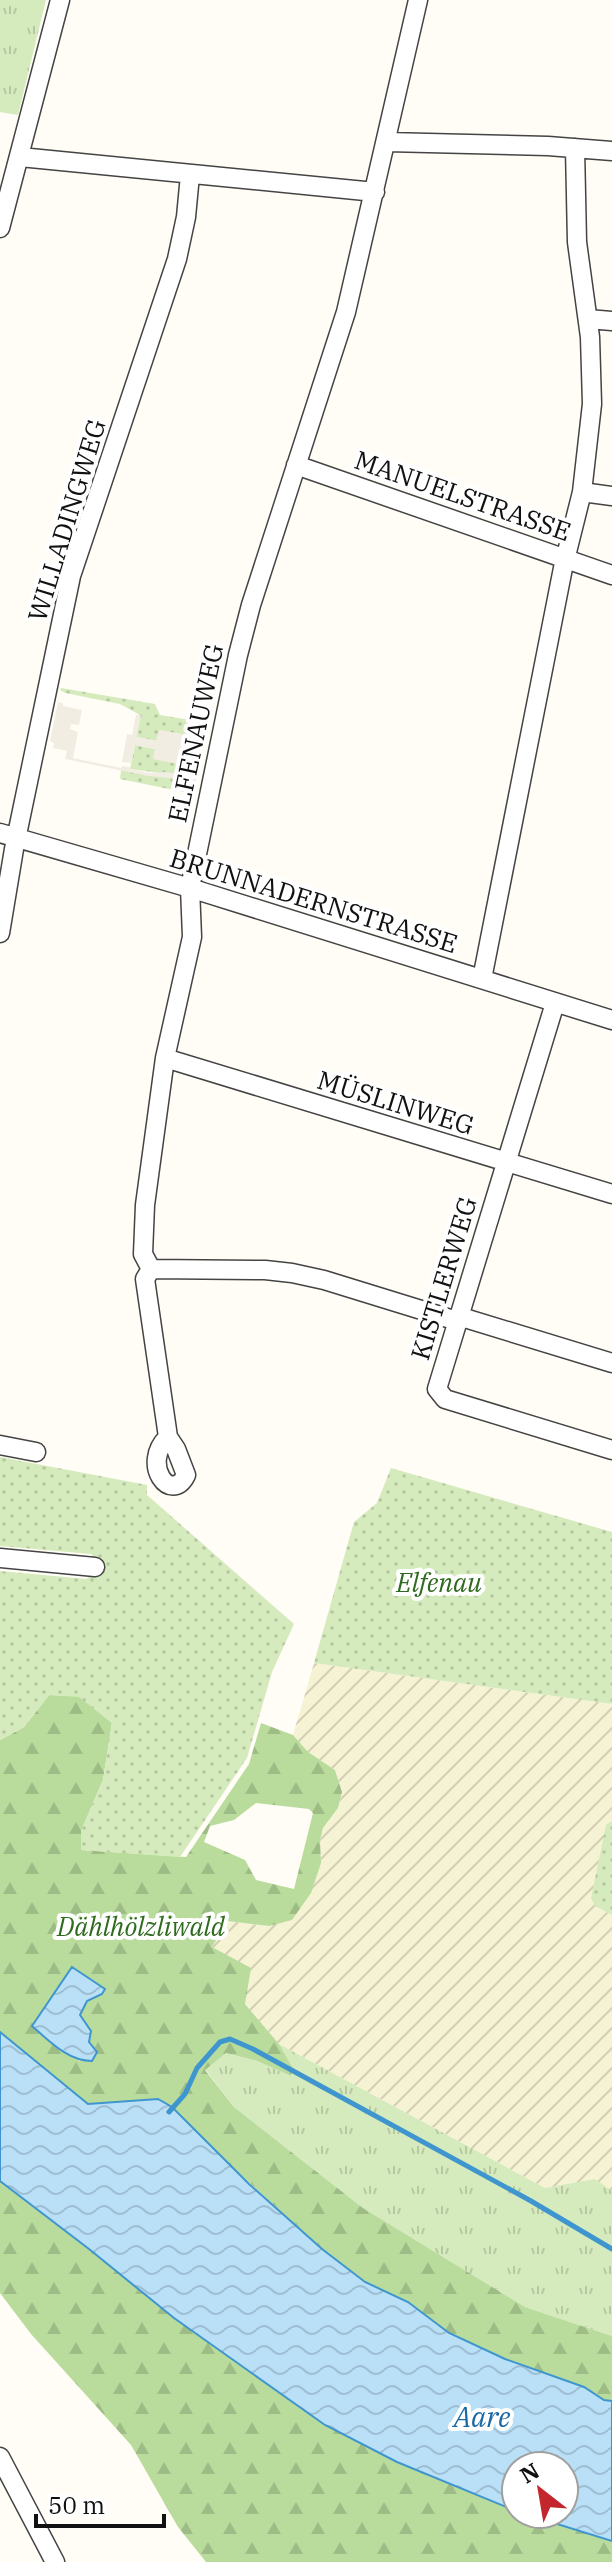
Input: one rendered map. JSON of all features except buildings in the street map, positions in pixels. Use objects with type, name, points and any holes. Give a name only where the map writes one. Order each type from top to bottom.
[{"type":"street","points":[[0,228],[60,0]]},
{"type":"street","name":"ELFENAUWEG","points":[[168,1437],[145,1279],[151,1269],[143,1254],[145,1205],[165,1058],[192,937],[190,888],[243,631],[346,312],[418,0]]},
{"type":"street","points":[[387,142],[612,151]]},
{"type":"street","points":[[482,979],[565,557],[582,492],[592,404],[592,356],[577,242],[575,148]]},
{"type":"street","points":[[20,157],[375,192]]},
{"type":"street","name":"WILLADINGWEG","points":[[0,933],[8,835],[71,576],[177,259],[186,217],[190,175]]},
{"type":"street","points":[[588,319],[612,321]]},
{"type":"street","name":"MANUELSTRASSE","points":[[296,465],[612,575]]},
{"type":"street","points":[[582,492],[612,496]]},
{"type":"street","name":"BRUNNADERNSTRASSE","points":[[8,835],[190,888],[612,1020]]},
{"type":"street","name":"KISTLERWEG","points":[[555,1003],[437,1384],[442,1397],[612,1450]]},
{"type":"street","name":"MÜSLINWEG","points":[[165,1058],[612,1194]]},
{"type":"street","points":[[151,1269],[265,1270],[305,1275],[612,1363]]},
{"type":"street","points":[[0,1445],[36,1452]]},
{"type":"street","points":[[0,1558],[95,1567]]},
{"type":"street","points":[[0,2457],[55,2562]]},
{"type":"shaded area","points":[[58,702],[82,710],[79,725],[71,724],[70,729],[78,732],[73,758],[149,773],[166,772],[197,778],[196,781],[148,776],[65,759],[67,751],[53,748],[54,743],[50,741]]},
{"type":"shaded area","points":[[136,715],[141,715],[137,737],[156,741],[159,730],[188,735],[182,765],[153,759],[155,749],[135,745],[131,763],[122,762],[127,734],[132,735]]},
{"type":"shaded area","points":[[314,1663],[612,1704],[612,1821],[606,1826],[595,1906],[612,1915],[612,2191],[595,2180],[545,2188],[279,2044],[245,2004],[212,1947],[228,1921],[269,1926],[321,1863],[323,1828],[338,1808],[342,1792],[335,1770],[307,1752],[293,1735]]},
{"type":"green space","points":[[0,0],[46,0],[18,115],[0,112]]},
{"type":"green space","points":[[61,688],[155,704],[160,715],[208,723],[197,778],[130,769],[135,745],[155,749],[154,759],[159,730],[157,741],[136,737],[140,715],[120,704],[65,693]]},
{"type":"green space","points":[[121,770],[196,781],[194,794],[120,779]]},
{"type":"green space","points":[[0,1457],[147,1485],[147,1495],[294,1624],[272,1672],[247,1758],[180,1857],[81,1850],[81,1831],[103,1780],[112,1723],[79,1697],[49,1695],[24,1727],[0,1740],[0,1571],[86,1579],[93,1575],[95,1559],[91,1554],[0,1546]]},
{"type":"green space","name":"Elfenau","points":[[391,1468],[612,1532],[612,1704],[314,1663],[354,1522],[377,1503]]},
{"type":"green space","name":"Dählhölzliwald","points":[[49,1695],[79,1696],[112,1723],[103,1780],[81,1831],[82,1850],[186,1857],[249,1764],[261,1723],[293,1735],[308,1752],[335,1770],[342,1792],[338,1808],[323,1828],[321,1863],[311,1893],[292,1920],[269,1926],[228,1921],[212,1947],[251,1968],[245,2004],[279,2044],[293,2068],[291,2076],[257,2061],[226,2053],[205,2070],[234,2107],[363,2208],[525,2307],[612,2336],[612,2401],[604,2401],[584,2387],[505,2359],[449,2333],[408,2302],[365,2282],[322,2249],[158,2099],[88,2104],[0,2032],[0,1740],[24,1727]],"holes":[[[256,1803],[309,1809],[313,1813],[294,1889],[256,1880],[245,1860],[204,1842],[210,1826],[234,1820]],[[71,1968],[105,1989],[102,1994],[87,2001],[80,2015],[91,2030],[80,2061],[56,2047],[32,2026]]]},
{"type":"green space","points":[[612,1821],[612,1915],[595,1906],[591,1898],[606,1825]]},
{"type":"green space","points":[[279,2044],[545,2188],[595,2179],[612,2191],[612,2336],[525,2307],[363,2208],[234,2107],[205,2069],[226,2053],[257,2061],[291,2076],[293,2068]]},
{"type":"green space","points":[[0,2181],[174,2318],[500,2505],[500,2530],[577,2530],[612,2541],[612,2562],[206,2562],[178,2527],[131,2445],[31,2334],[0,2293]]},
{"type":"water","points":[[72,1967],[105,1989],[102,1994],[87,2001],[80,2015],[91,2031],[89,2042],[97,2052],[92,2061],[67,2054],[32,2026]]},
{"type":"water","name":"Aare","points":[[0,2032],[88,2104],[158,2099],[172,2107],[249,2184],[322,2249],[365,2282],[408,2302],[449,2333],[505,2359],[584,2387],[604,2400],[612,2401],[612,2541],[577,2530],[580,2530],[580,2450],[500,2450],[500,2504],[397,2462],[325,2425],[174,2318],[0,2181]]},
{"type":"waterway","points":[[169,2112],[185,2094],[197,2068],[220,2042],[230,2039],[531,2201],[612,2249]]}]
